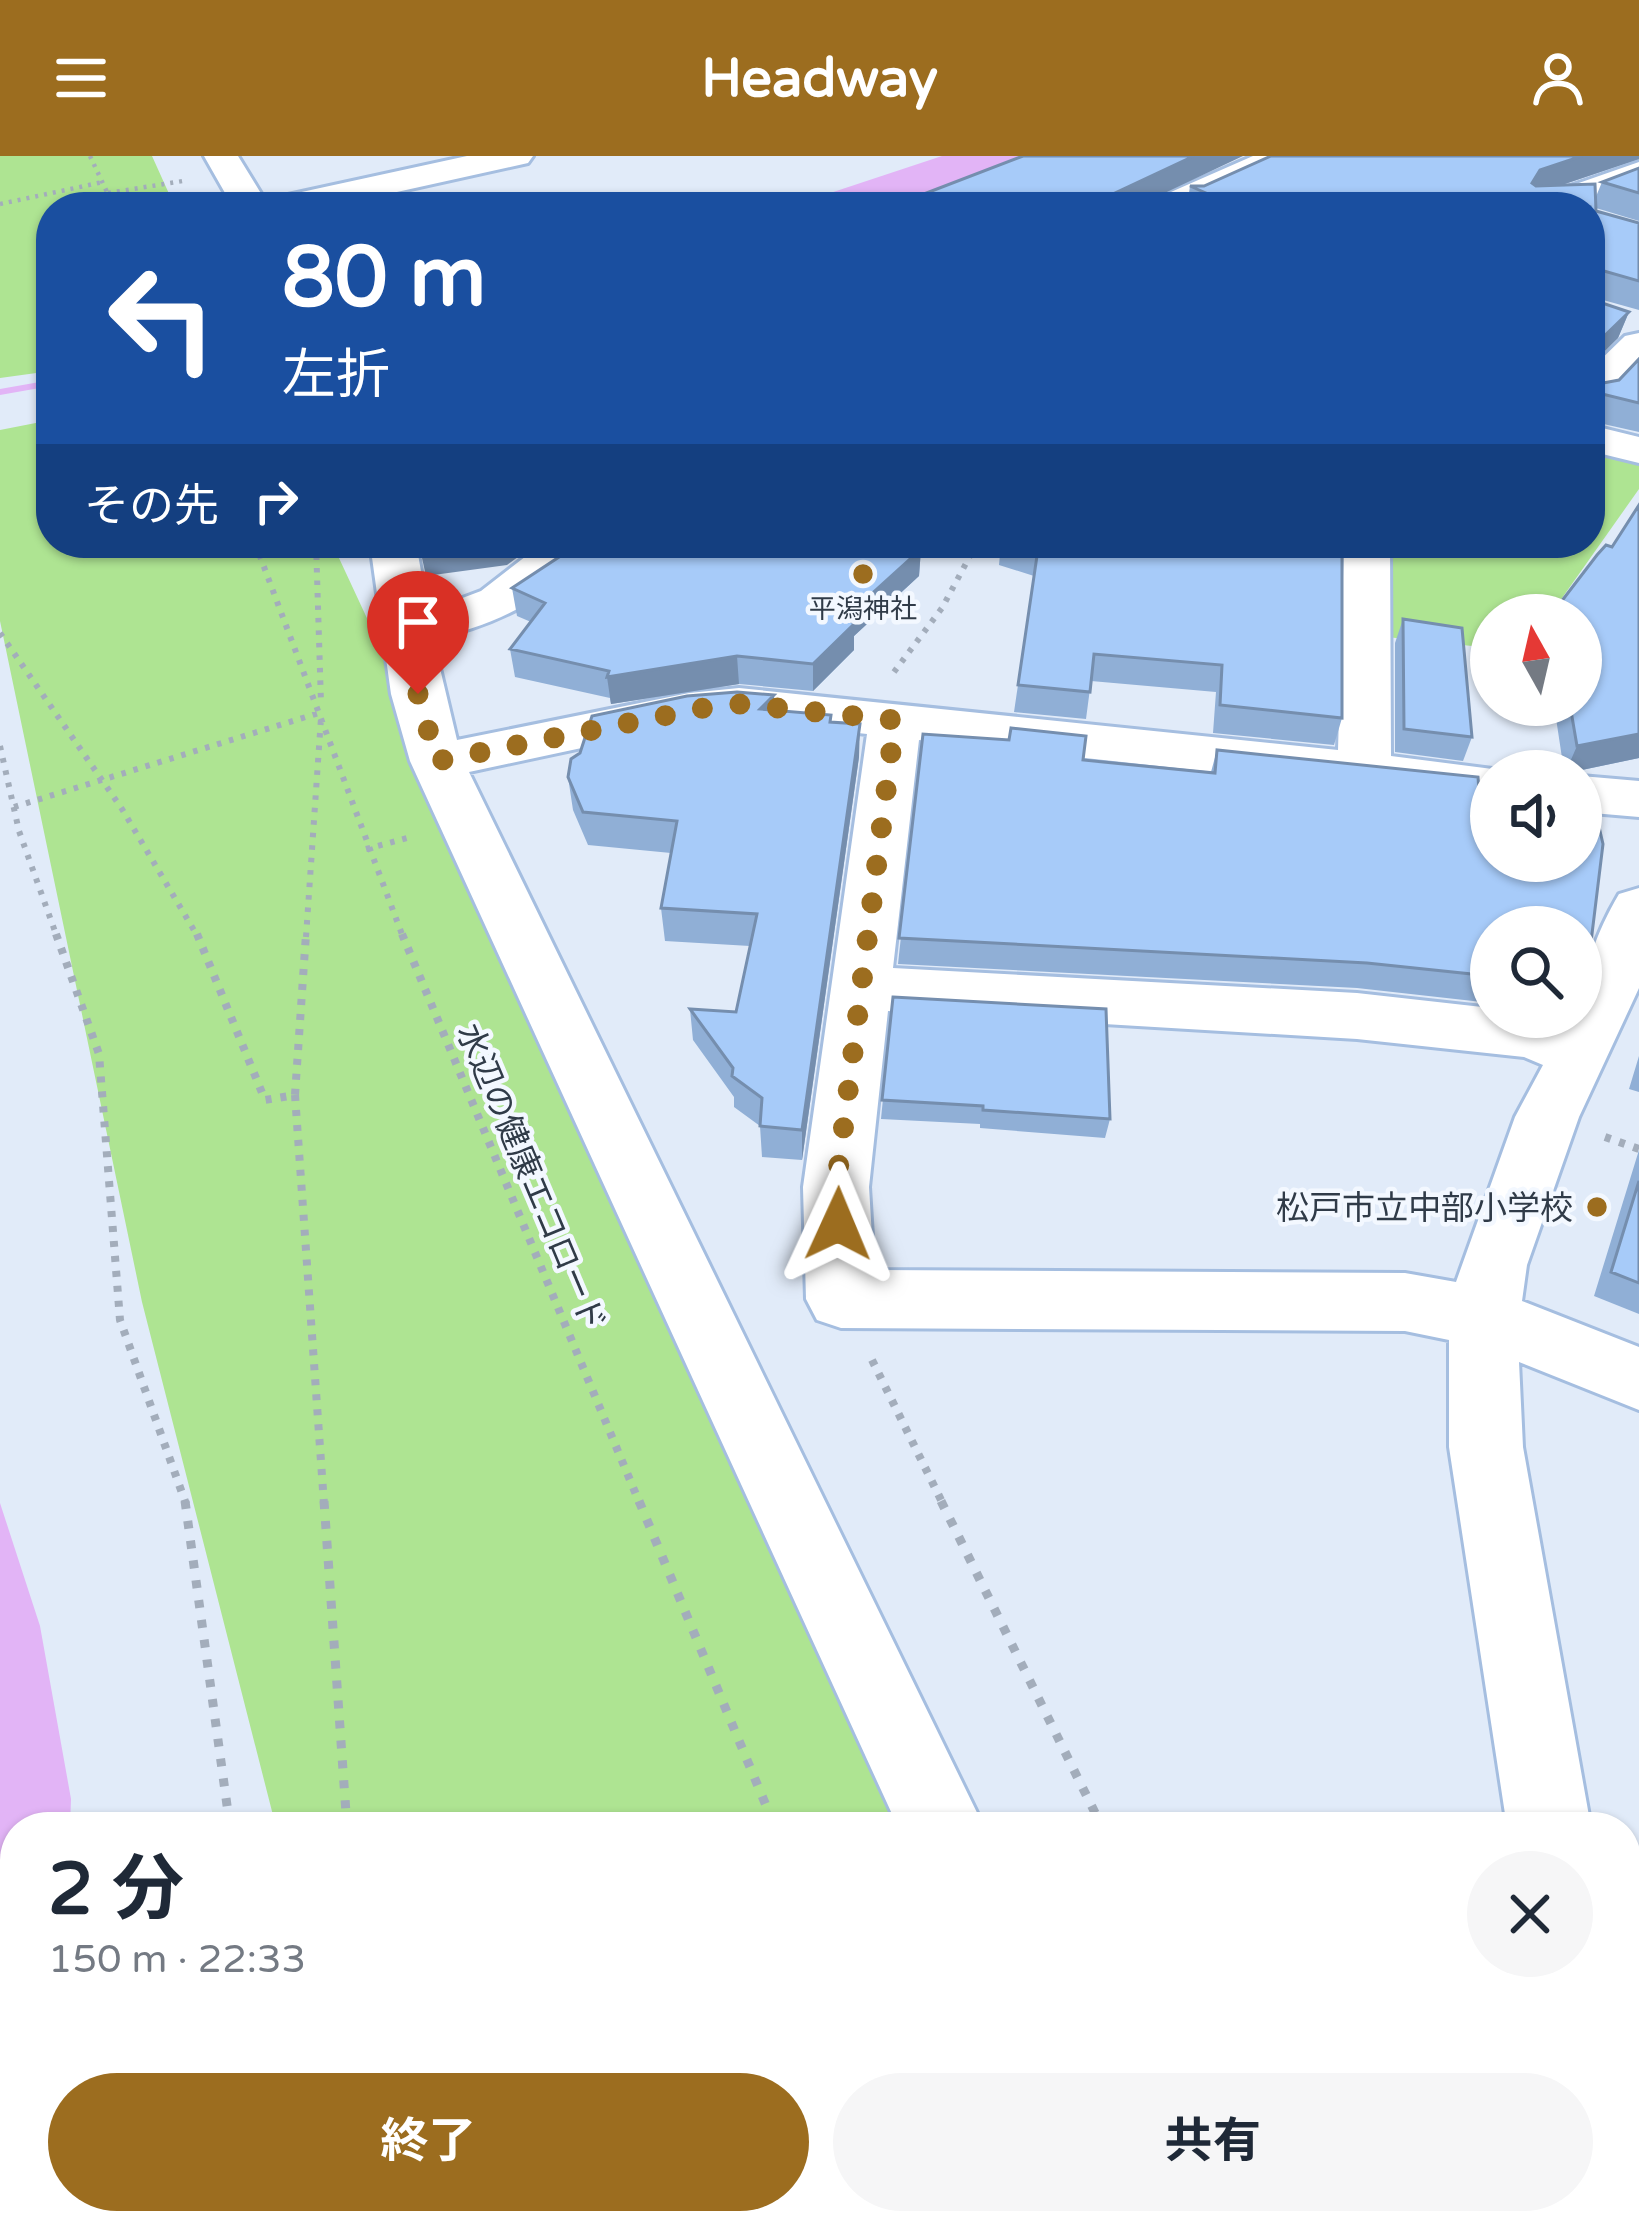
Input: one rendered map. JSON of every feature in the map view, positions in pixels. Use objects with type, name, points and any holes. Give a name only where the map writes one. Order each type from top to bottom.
[{"type":"street","points":[[221,156],[242,192]]},
{"type":"street","points":[[349,192],[516,156]]},
{"type":"street","points":[[1202,192],[1282,156]]},
{"type":"street","points":[[1586,192],[1639,172]]},
{"type":"street","points":[[1605,379],[1639,345]]},
{"type":"street","points":[[1605,442],[1639,450]]},
{"type":"street","points":[[396,558],[418,694],[437,761],[935,1812]]},
{"type":"street","points":[[408,629],[456,622],[489,610],[553,558]]},
{"type":"street","points":[[1364,771],[1367,558]]},
{"type":"street","points":[[437,761],[689,709],[739,704],[1470,782]]},
{"type":"street","points":[[878,718],[862,988],[836,1187],[842,1299],[1405,1302],[1485,1317],[1639,1379]]},
{"type":"street","points":[[1602,796],[1639,799]]},
{"type":"street","points":[[1547,1812],[1486,1448],[1481,1401],[1485,1317],[1501,1244],[1547,1117],[1597,1021],[1639,908]]},
{"type":"street","points":[[862,988],[1358,1016],[1528,1035],[1580,1054]]},
{"type":"path","points":[[90,156],[107,192]]},
{"type":"path","points":[[120,192],[184,181]]},
{"type":"path","points":[[56,192],[103,182]]},
{"type":"path","points":[[0,204],[36,196]]},
{"type":"path","name":"水辺の健康エコロード","points":[[261,558],[322,712],[366,849],[769,1812]]},
{"type":"path","points":[[317,558],[322,712],[296,1095],[346,1812]]},
{"type":"path","points":[[878,718],[969,558]]},
{"type":"path","points":[[0,633],[195,930],[266,1100],[296,1095]]},
{"type":"path","points":[[14,807],[322,712]]},
{"type":"path","points":[[0,746],[14,807],[99,1054],[120,1320],[184,1500],[228,1812]]},
{"type":"path","points":[[366,849],[429,832]]},
{"type":"path","points":[[842,1299],[1095,1812]]},
{"type":"green space","points":[[0,156],[152,156],[168,192],[36,192],[36,373],[0,378]]},
{"type":"green space","points":[[36,423],[36,558],[339,558],[922,1812],[272,1812],[142,1302],[0,621],[0,430]]},
{"type":"green space","points":[[1605,453],[1639,461],[1639,489],[1605,537]]},
{"type":"green space","points":[[1381,558],[1590,558],[1565,594],[1470,594],[1470,646],[1377,636]]},
{"type":"shaded area","points":[[942,156],[1036,156],[936,192],[833,192]]},
{"type":"shaded area","points":[[0,1503],[40,1626],[71,1799],[71,1812],[0,1812]]},
{"type":"building","points":[[1023,156],[1194,156],[1117,192],[929,192]]},
{"type":"building","points":[[1271,156],[1582,156],[1540,170],[1532,183],[1595,184],[1595,192],[1204,192],[1190,186],[1204,186]]},
{"type":"building","points":[[1639,168],[1639,193],[1602,182]]},
{"type":"building","points":[[1605,214],[1639,223],[1639,281],[1605,271]]},
{"type":"building","points":[[1605,304],[1629,312],[1605,335]]},
{"type":"building","points":[[1639,359],[1639,403],[1605,395],[1605,383],[1619,380]]},
{"type":"building","points":[[1639,505],[1639,734],[1577,746],[1574,726],[1602,726],[1602,594],[1567,594],[1595,558],[1605,558],[1606,545],[1612,547]]},
{"type":"building","points":[[557,558],[911,558],[844,619],[855,623],[813,664],[737,656],[607,677],[609,671],[510,649],[545,603],[512,588]]},
{"type":"building","points":[[1037,558],[1342,558],[1342,718],[1220,705],[1222,665],[1094,654],[1090,692],[1018,685]]},
{"type":"building","points":[[1403,619],[1462,628],[1472,737],[1404,729]]},
{"type":"building","points":[[774,695],[760,709],[831,715],[830,722],[860,724],[802,1130],[760,1126],[762,1098],[732,1076],[733,1068],[690,1009],[736,1012],[757,914],[661,908],[677,821],[583,812],[568,777],[571,759],[580,753],[592,716],[687,696]]},
{"type":"building","points":[[1011,728],[1086,736],[1083,760],[1215,773],[1217,750],[1470,776],[1470,882],[1598,882],[1595,906],[1470,906],[1470,974],[1367,963],[899,938],[923,734],[1009,740]]},
{"type":"building","points":[[893,997],[1106,1009],[1110,1119],[882,1100]]},
{"type":"building","points":[[1639,1181],[1639,1283],[1611,1272]]},
{"type":"waterway","points":[[0,392],[36,386]]},
{"type":"place","name":"平潟神社","points":[[863,574]]},
{"type":"place","name":"松戸市立中部小学校","points":[[1597,1207]]},
{"type":"route","points":[[418,694],[437,761],[714,706],[739,704],[895,720],[836,1187],[838,1224]]}]
